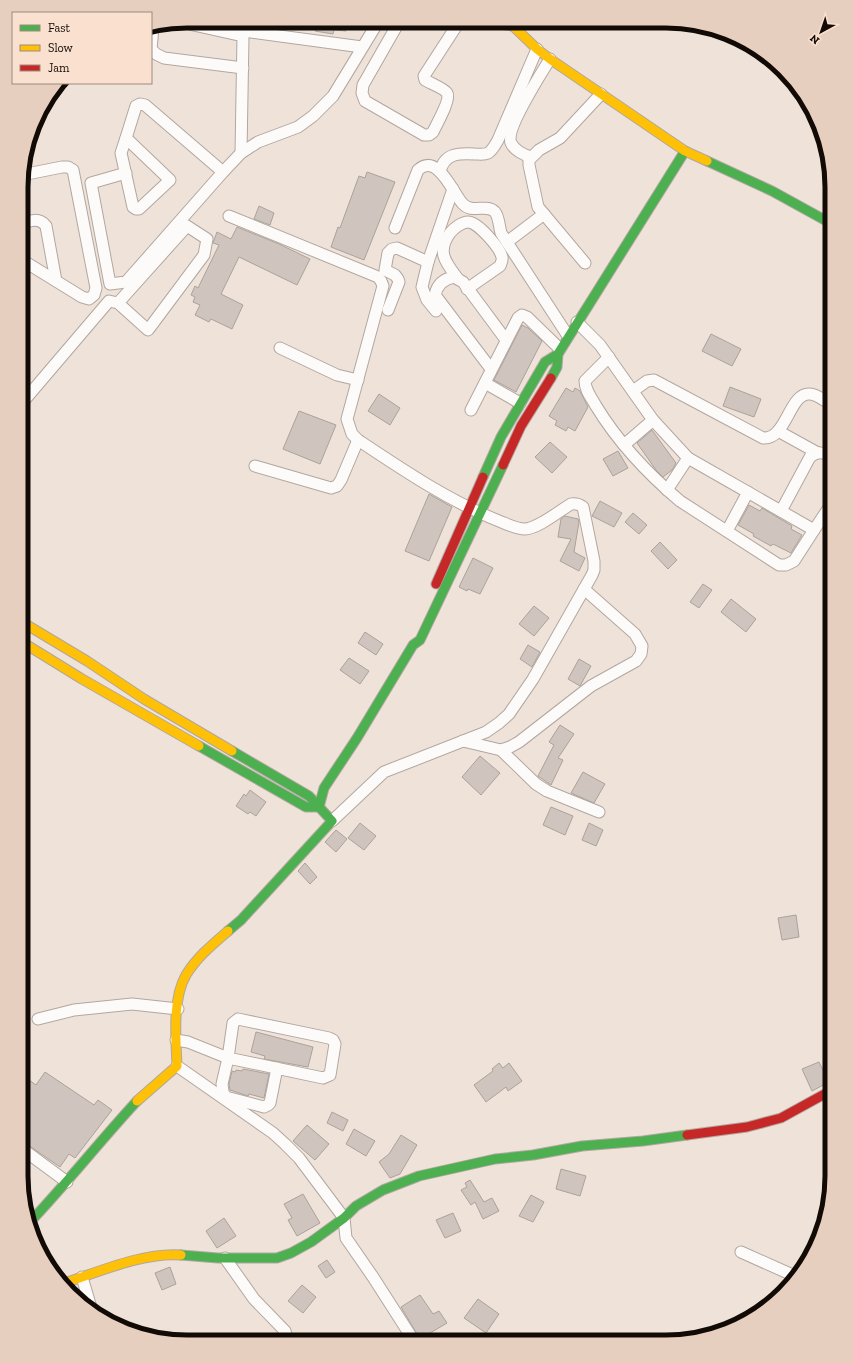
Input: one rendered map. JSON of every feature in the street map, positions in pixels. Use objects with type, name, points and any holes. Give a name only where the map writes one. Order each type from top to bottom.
[{"type":"street","points":[[207,28],[243,36],[241,153]]},
{"type":"street","points":[[234,28],[243,31],[362,47]]},
{"type":"street","points":[[126,173],[91,183],[110,284],[126,282],[241,153],[258,142],[298,127],[313,116],[333,96],[374,28]]},
{"type":"street","points":[[396,28],[363,85],[362,93],[365,101],[424,135],[429,135],[433,132],[447,103],[448,96],[447,92],[425,80],[424,76],[455,28]]},
{"type":"street","points":[[516,28],[537,49],[550,59],[686,151],[772,191],[825,220]]},
{"type":"street","points":[[152,42],[154,32]]},
{"type":"street","points":[[440,172],[442,163],[446,159],[465,154],[487,154],[492,150],[498,140],[537,49]]},
{"type":"street","points":[[152,50],[164,58],[243,68]]},
{"type":"street","points":[[531,157],[516,149],[511,143],[510,137],[515,122],[537,78],[550,59]]},
{"type":"street","points":[[585,264],[538,207],[529,165],[531,157],[539,150],[560,138],[601,94]]},
{"type":"street","points":[[126,138],[170,180],[140,208],[136,209],[133,207],[122,153],[126,138],[136,106],[140,104],[145,105],[223,172]]},
{"type":"street","points":[[319,807],[324,788],[361,731],[413,645],[420,640],[521,426],[557,367],[559,352],[686,151]]},
{"type":"street","points":[[395,228],[418,170],[422,166],[434,167],[440,172],[467,208],[489,208],[494,211],[497,215],[501,233],[568,336]]},
{"type":"street","points":[[28,174],[62,167],[68,167],[73,170],[96,288],[94,295],[89,299],[82,297],[28,264]]},
{"type":"street","points":[[436,311],[427,300],[422,287],[428,262],[453,189]]},
{"type":"street","points":[[507,242],[544,214]]},
{"type":"street","points":[[177,1066],[176,1040],[178,998],[186,976],[205,951],[241,920],[332,821],[384,772],[486,732],[509,714],[533,678],[594,570],[594,561],[582,508],[579,504],[571,504],[535,527],[526,529],[517,528],[480,514],[426,484],[358,440],[352,434],[347,419],[383,286],[381,281],[378,277],[229,216]]},
{"type":"street","points":[[28,222],[37,220],[46,226],[56,281]]},
{"type":"street","points":[[467,288],[500,266],[502,261],[502,257],[498,250],[482,230],[475,224],[468,222],[453,228],[443,246],[442,251],[446,262],[458,279],[467,288],[506,340]]},
{"type":"street","points":[[28,396],[109,301],[118,303],[148,330],[204,255],[206,239],[187,226],[118,303]]},
{"type":"street","points":[[388,310],[399,282],[395,275],[385,270],[388,253],[392,249],[397,248],[428,262]]},
{"type":"street","points":[[458,279],[454,277],[444,280],[436,289],[435,295],[491,369]]},
{"type":"street","points":[[471,410],[506,340],[518,318],[522,315],[527,317],[559,352]]},
{"type":"street","points":[[577,322],[600,345],[653,420],[688,458],[814,530]]},
{"type":"street","points":[[280,348],[337,375],[358,380]]},
{"type":"street","points":[[413,645],[413,635],[501,437],[545,362],[559,352]]},
{"type":"street","points":[[609,357],[585,380],[585,387],[604,420],[624,446],[667,490],[680,501],[779,565],[786,565],[794,561],[825,514]]},
{"type":"street","points":[[633,391],[647,381],[654,380],[763,438],[769,439],[778,431],[793,406],[800,398],[806,394],[811,394],[825,401]]},
{"type":"street","points":[[485,383],[520,403]]},
{"type":"street","points":[[624,446],[653,420]]},
{"type":"street","points":[[778,431],[816,452],[825,453]]},
{"type":"street","points":[[501,437],[512,444]]},
{"type":"street","points":[[255,466],[331,488],[337,486],[341,480],[358,440]]},
{"type":"street","points":[[781,511],[810,457],[816,452]]},
{"type":"street","points":[[667,490],[688,458]]},
{"type":"street","points":[[727,531],[748,492]]},
{"type":"street","points":[[436,585],[445,589]]},
{"type":"street","points":[[501,750],[519,742],[591,686],[636,661],[640,654],[642,646],[635,634],[584,589]]},
{"type":"street","points":[[28,626],[87,661],[144,699],[309,796],[332,821]]},
{"type":"street","points":[[28,646],[82,679],[306,807],[319,807]]},
{"type":"street","points":[[463,741],[501,750],[536,784],[547,791],[599,812]]},
{"type":"street","points":[[38,1018],[74,1010],[132,1004],[178,1009]]},
{"type":"street","points":[[176,1040],[188,1042],[228,1058],[277,1068],[323,1078],[330,1075],[335,1044],[329,1038],[238,1019],[234,1020],[232,1023],[228,1058],[222,1084],[223,1092],[226,1097],[264,1107],[268,1106],[270,1103],[277,1068]]},
{"type":"street","points":[[33,1218],[67,1182],[116,1123],[139,1099],[177,1066]]},
{"type":"street","points":[[177,1066],[273,1133],[299,1158],[344,1218],[346,1238],[410,1335]]},
{"type":"street","points":[[69,1282],[121,1264],[167,1254],[225,1258],[277,1258],[291,1253],[311,1242],[344,1218],[356,1206],[383,1190],[419,1176],[495,1159],[533,1155],[582,1146],[643,1141],[748,1127],[781,1118],[825,1094]]},
{"type":"street","points":[[28,1153],[67,1182]]},
{"type":"street","points":[[741,1252],[791,1274]]},
{"type":"street","points":[[225,1258],[254,1299],[285,1331],[286,1335]]},
{"type":"street","points":[[82,1277],[89,1301]]},
{"type":"building","points":[[315,28],[346,28],[346,31],[334,30],[333,34],[315,31]]},
{"type":"building","points":[[367,172],[395,182],[364,260],[331,247],[338,227],[340,228],[359,176],[365,178]]},
{"type":"building","points":[[259,206],[274,213],[270,225],[254,219]]},
{"type":"building","points":[[237,227],[279,244],[310,259],[297,285],[239,257],[221,294],[243,305],[232,329],[211,319],[209,322],[195,315],[200,305],[193,302],[195,297],[191,295],[195,286],[198,288],[219,245],[213,243],[217,232],[231,239]]},
{"type":"building","points":[[522,325],[528,328],[542,341],[516,392],[494,380]]},
{"type":"building","points":[[711,334],[741,349],[732,366],[702,351]]},
{"type":"building","points":[[730,387],[761,399],[754,417],[723,406]]},
{"type":"building","points":[[566,388],[573,392],[575,388],[580,391],[588,407],[575,431],[568,427],[566,431],[555,425],[557,421],[549,416]]},
{"type":"building","points":[[379,394],[400,408],[390,425],[368,411]]},
{"type":"building","points":[[299,411],[336,425],[320,464],[283,449]]},
{"type":"building","points":[[652,430],[676,463],[672,470],[663,477],[656,470],[637,443]]},
{"type":"building","points":[[550,442],[567,457],[552,473],[535,457]]},
{"type":"building","points":[[618,451],[628,468],[613,476],[603,459]]},
{"type":"building","points":[[429,494],[452,507],[429,561],[405,551]]},
{"type":"building","points":[[600,501],[622,513],[614,527],[592,516]]},
{"type":"building","points":[[749,505],[760,511],[762,508],[792,526],[791,529],[802,535],[791,553],[773,544],[771,546],[753,536],[754,534],[738,525]]},
{"type":"building","points":[[633,513],[647,525],[639,534],[625,522]]},
{"type":"building","points":[[565,516],[578,519],[579,522],[574,552],[585,558],[579,571],[560,561],[571,539],[558,537],[561,519]]},
{"type":"building","points":[[660,542],[677,560],[668,569],[651,551]]},
{"type":"building","points":[[473,558],[493,568],[480,594],[468,589],[467,591],[459,587]]},
{"type":"building","points":[[703,584],[712,590],[699,608],[690,602]]},
{"type":"building","points":[[731,599],[756,619],[746,632],[721,612]]},
{"type":"building","points":[[534,606],[549,618],[534,636],[519,624]]},
{"type":"building","points":[[365,632],[383,644],[376,655],[358,643]]},
{"type":"building","points":[[528,645],[540,652],[532,667],[520,659]]},
{"type":"building","points":[[349,658],[369,671],[360,684],[340,670]]},
{"type":"building","points":[[579,659],[591,666],[580,686],[568,679]]},
{"type":"building","points":[[560,725],[574,734],[558,758],[563,760],[551,785],[538,776],[554,745],[549,742]]},
{"type":"building","points":[[480,756],[500,773],[481,795],[462,777]]},
{"type":"building","points":[[583,772],[605,784],[594,803],[571,793]]},
{"type":"building","points":[[250,790],[266,802],[256,816],[250,812],[248,814],[236,806],[244,794],[246,796]]},
{"type":"building","points":[[551,807],[573,816],[565,835],[543,825]]},
{"type":"building","points":[[360,823],[376,836],[364,850],[348,838]]},
{"type":"building","points":[[589,823],[603,830],[596,846],[582,840]]},
{"type":"building","points":[[336,830],[347,839],[336,852],[325,842]]},
{"type":"building","points":[[305,863],[317,877],[310,884],[298,871]]},
{"type":"building","points":[[796,915],[799,937],[782,940],[778,918]]},
{"type":"building","points":[[256,1032],[313,1047],[308,1067],[264,1059],[265,1056],[251,1052]]},
{"type":"building","points":[[819,1062],[825,1074],[825,1084],[812,1091],[802,1069]]},
{"type":"building","points":[[499,1063],[503,1068],[509,1063],[522,1081],[508,1091],[506,1087],[486,1102],[474,1085],[493,1071],[492,1069]]},
{"type":"building","points":[[243,1069],[269,1074],[264,1098],[249,1094],[248,1096],[230,1090],[229,1084],[232,1071],[242,1071]]},
{"type":"building","points":[[45,1072],[94,1105],[98,1100],[112,1110],[75,1158],[69,1154],[60,1167],[28,1145],[28,1082],[29,1080],[36,1085]]},
{"type":"building","points":[[332,1112],[348,1120],[343,1131],[327,1123]]},
{"type":"building","points":[[307,1125],[329,1144],[315,1160],[293,1141]]},
{"type":"building","points":[[354,1129],[375,1141],[366,1156],[346,1144]]},
{"type":"building","points":[[401,1135],[417,1145],[400,1174],[390,1178],[379,1162],[389,1154]]},
{"type":"building","points":[[561,1169],[586,1176],[580,1196],[556,1189]]},
{"type":"building","points":[[470,1180],[484,1202],[492,1198],[499,1211],[483,1219],[475,1202],[471,1205],[461,1190],[467,1187],[465,1183]]},
{"type":"building","points":[[303,1194],[320,1223],[297,1236],[288,1220],[292,1218],[284,1204]]},
{"type":"building","points":[[531,1195],[544,1202],[533,1222],[519,1216]]},
{"type":"building","points":[[453,1213],[461,1231],[445,1238],[436,1220]]},
{"type":"building","points":[[224,1218],[236,1236],[217,1248],[206,1231]]},
{"type":"building","points":[[327,1260],[335,1272],[326,1278],[318,1266]]},
{"type":"building","points":[[170,1267],[176,1284],[162,1290],[155,1273]]},
{"type":"building","points":[[302,1285],[316,1297],[303,1313],[288,1301]]},
{"type":"building","points":[[420,1295],[433,1314],[439,1311],[447,1323],[427,1335],[418,1335],[401,1307]]},
{"type":"building","points":[[478,1299],[499,1314],[486,1333],[464,1318]]},
{"type":"traffic: fast","points":[[551,378],[557,367],[558,354],[685,151]]},
{"type":"traffic: fast","points":[[707,161],[772,191],[825,220]]},
{"type":"traffic: fast","points":[[483,477],[501,437],[545,362],[558,354]]},
{"type":"traffic: fast","points":[[319,807],[324,788],[357,738],[413,645],[420,640],[503,465]]},
{"type":"traffic: fast","points":[[199,746],[306,807],[319,807]]},
{"type":"traffic: fast","points":[[228,931],[241,920],[332,821],[309,796],[232,751]]},
{"type":"traffic: fast","points":[[33,1218],[137,1101]]},
{"type":"traffic: fast","points":[[181,1255],[218,1258],[277,1258],[291,1253],[311,1242],[344,1218],[356,1206],[383,1190],[419,1176],[495,1159],[533,1155],[582,1146],[643,1141],[687,1135]]},
{"type":"traffic: slow","points":[[515,28],[550,59],[685,151],[707,161]]},
{"type":"traffic: slow","points":[[28,626],[87,661],[144,699],[232,751]]},
{"type":"traffic: slow","points":[[28,646],[82,679],[199,746]]},
{"type":"traffic: slow","points":[[137,1101],[177,1066],[176,1019],[182,985],[186,975],[195,962],[228,931]]},
{"type":"traffic: slow","points":[[69,1282],[137,1260],[167,1255],[181,1255]]},
{"type":"traffic: jam","points":[[503,465],[521,426],[551,378]]},
{"type":"traffic: jam","points":[[436,584],[483,477]]},
{"type":"traffic: jam","points":[[687,1135],[747,1127],[781,1118],[825,1094]]}]
